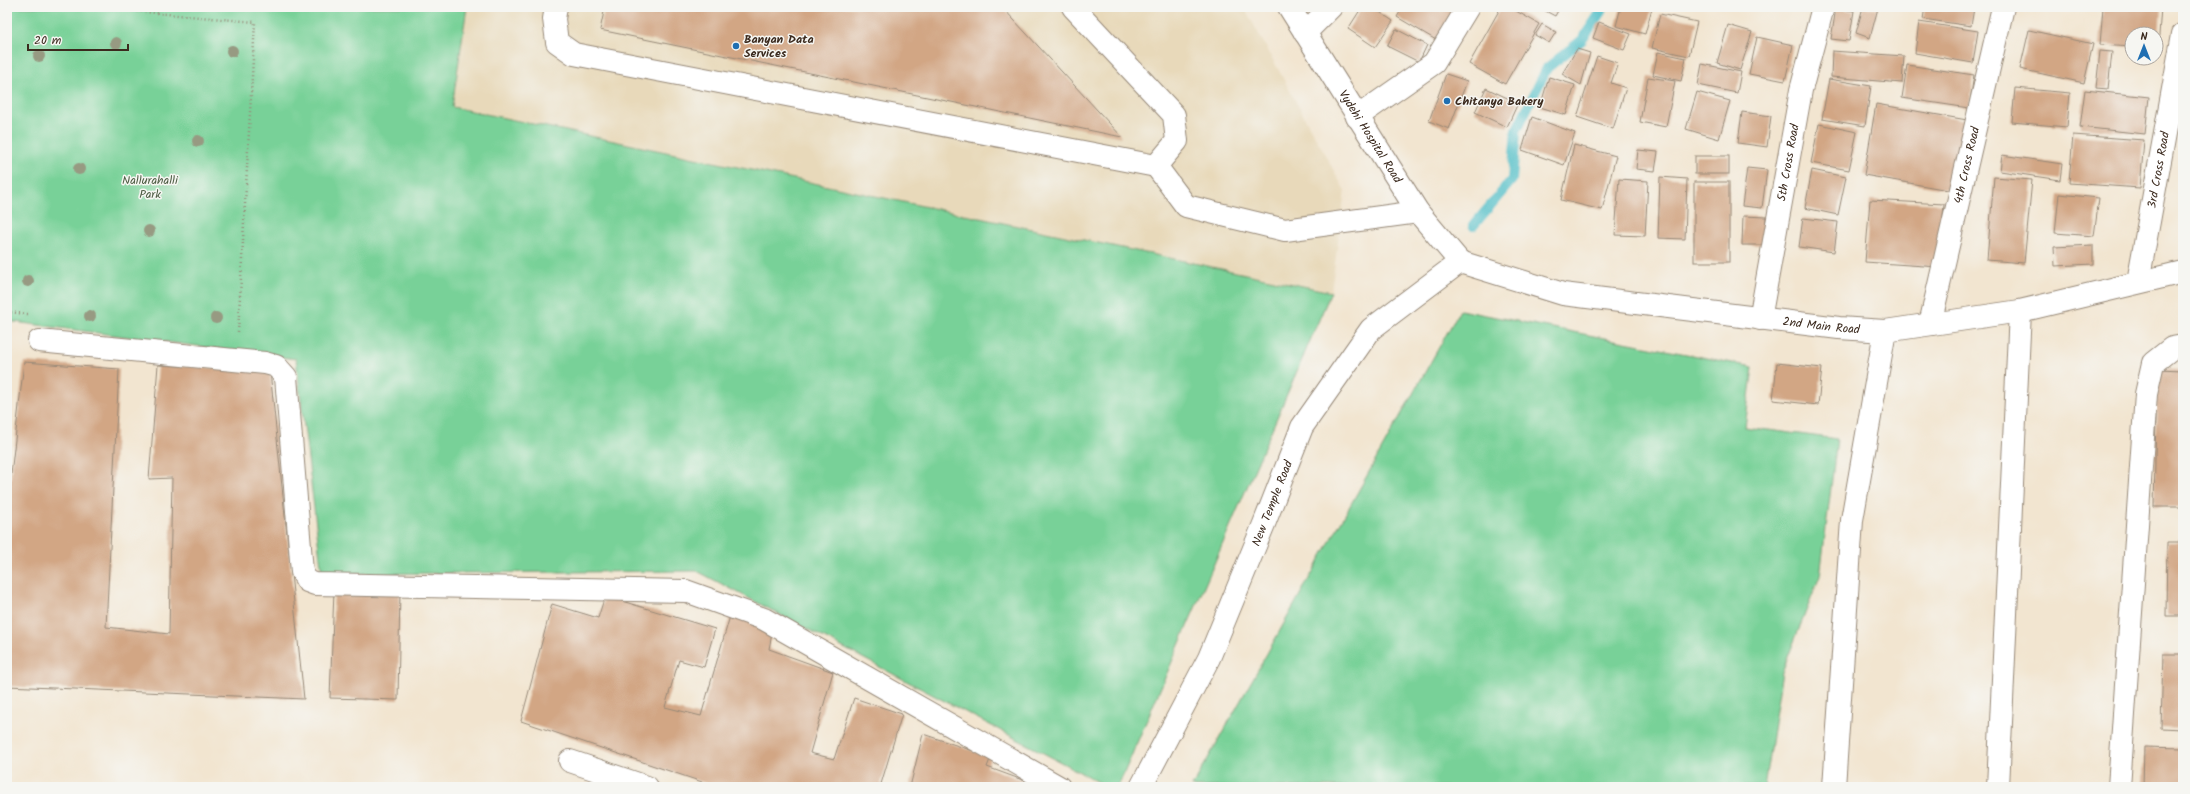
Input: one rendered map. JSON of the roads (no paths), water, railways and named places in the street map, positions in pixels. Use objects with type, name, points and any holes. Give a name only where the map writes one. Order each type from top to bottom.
[{"type":"street","points":[[556,7],[554,19],[557,42],[574,54],[1156,166],[1186,206],[1285,230],[1418,212]]},
{"type":"street","points":[[1073,7],[1174,115],[1177,141],[1156,166]]},
{"type":"street","name":"Vydehi Hospital Road","points":[[1288,7],[1418,212],[1460,262]]},
{"type":"street","points":[[1305,34],[1331,7]]},
{"type":"street","points":[[1357,117],[1434,63],[1468,7]]},
{"type":"street","name":"5th Cross Road","points":[[1760,319],[1801,90],[1822,7]]},
{"type":"street","name":"4th Cross Road","points":[[1930,324],[2003,7]]},
{"type":"street","name":"3rd Cross Road","points":[[2138,282],[2183,34]]},
{"type":"street","name":"2nd Main Road","points":[[1460,262],[1563,294],[1760,319],[1885,331],[2020,311],[2183,272]]},
{"type":"street","name":"New Temple Road","points":[[1141,787],[1209,658],[1302,427],[1371,329],[1460,262]]},
{"type":"street","points":[[1998,787],[2020,311]]},
{"type":"street","points":[[1834,787],[1852,520],[1885,331]]},
{"type":"street","points":[[39,341],[265,363],[276,366],[286,377],[302,572],[307,581],[315,584],[686,591],[764,619],[1059,787]]},
{"type":"street","points":[[2119,787],[2146,394],[2153,363],[2172,348],[2183,346]]},
{"type":"street","points":[[570,761],[647,787]]},
{"type":"waterway","points":[[1473,226],[1512,180],[1516,131],[1547,68],[1582,40],[1604,7]]},
{"type":"place","name":"Banyan Data Services","points":[[736,46]]},
{"type":"place","name":"Chitanya Bakery","points":[[1447,101]]},
{"type":"park label","name":"Nallurahalli Park","points":[[150,187]]}]
